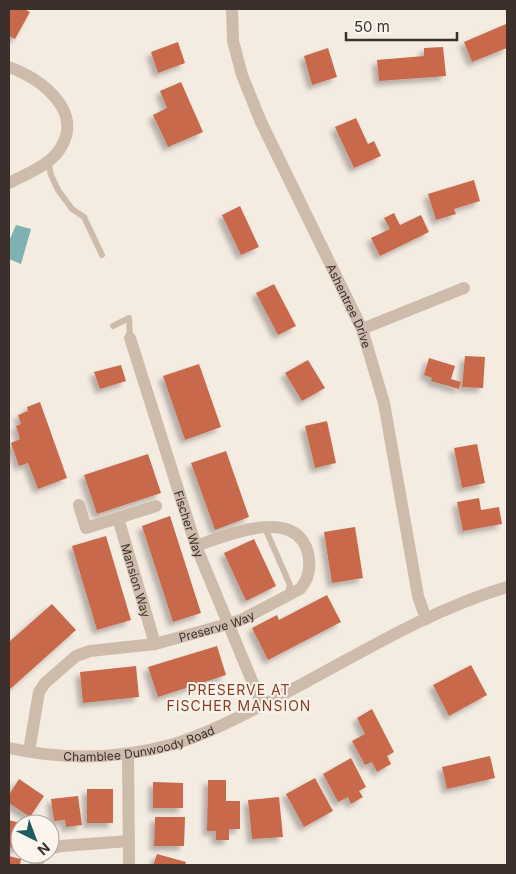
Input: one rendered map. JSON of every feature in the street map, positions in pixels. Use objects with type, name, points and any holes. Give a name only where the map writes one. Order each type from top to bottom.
[{"type":"street","name":"Ashentree Drive","points":[[232,9],[234,40],[240,67],[261,122],[362,329],[384,403],[418,596],[426,619]]},
{"type":"street","points":[[9,67],[35,80],[62,103],[66,119],[66,136],[60,150],[48,161],[9,183]]},
{"type":"street","points":[[362,329],[464,288]]},
{"type":"street","name":"Fischer Way","points":[[130,338],[196,546],[262,705]]},
{"type":"street","points":[[79,505],[86,528],[156,506]]},
{"type":"street","name":"Mansion Way","points":[[118,518],[155,644]]},
{"type":"street","name":"Preserve Way","points":[[29,751],[39,692],[45,683],[76,656],[90,651],[155,644],[228,624],[286,596],[305,583],[310,569],[304,543],[293,531],[284,527],[233,534],[196,546]]},
{"type":"street","name":"Chamblee Dunwoody Road","points":[[9,748],[55,755],[97,756],[128,754],[188,739],[262,705],[426,619],[507,587]]},
{"type":"street","points":[[128,754],[130,865]]},
{"type":"street","points":[[60,846],[129,841]]},
{"type":"lane","points":[[48,161],[51,175],[58,190],[72,209],[84,217],[102,255]]},
{"type":"lane","points":[[113,326],[129,318],[130,338]]},
{"type":"lane","points":[[266,528],[290,586],[286,596]]},
{"type":"water","points":[[16,225],[31,229],[21,264],[9,259],[9,241]]},
{"type":"building","points":[[9,9],[24,9],[30,12],[15,39],[9,36]]},
{"type":"building","points":[[506,24],[507,48],[472,62],[464,42]]},
{"type":"building","points":[[178,42],[185,63],[158,73],[151,52]]},
{"type":"building","points":[[443,47],[446,76],[379,81],[377,60],[424,56],[424,48]]},
{"type":"building","points":[[328,48],[337,77],[312,85],[304,56]]},
{"type":"building","points":[[181,82],[203,132],[168,147],[153,115],[167,108],[160,91]]},
{"type":"building","points":[[356,118],[368,144],[374,141],[381,156],[354,168],[335,127]]},
{"type":"building","points":[[474,180],[480,201],[454,209],[456,214],[436,220],[428,194]]},
{"type":"building","points":[[240,206],[259,247],[241,255],[222,215]]},
{"type":"building","points":[[394,213],[400,225],[421,215],[429,232],[380,256],[371,238],[390,229],[384,218]]},
{"type":"building","points":[[274,284],[296,326],[278,335],[256,293]]},
{"type":"building","points":[[465,356],[485,357],[483,388],[462,387]]},
{"type":"building","points":[[429,358],[455,366],[451,379],[461,382],[459,389],[431,381],[432,378],[424,375]]},
{"type":"building","points":[[308,360],[325,388],[302,401],[285,373]]},
{"type":"building","points":[[199,364],[221,427],[185,440],[163,376]]},
{"type":"building","points":[[121,365],[126,381],[100,389],[94,372]]},
{"type":"building","points":[[40,402],[67,478],[38,489],[28,463],[19,466],[11,443],[20,439],[16,426],[21,424],[18,415],[28,411],[27,407]]},
{"type":"building","points":[[327,421],[336,463],[315,468],[305,426]]},
{"type":"building","points":[[477,444],[485,483],[462,488],[454,448]]},
{"type":"building","points":[[226,451],[249,517],[215,530],[191,463]]},
{"type":"building","points":[[148,454],[161,493],[97,514],[84,475]]},
{"type":"building","points":[[479,498],[481,510],[499,507],[502,524],[463,531],[457,502]]},
{"type":"building","points":[[170,516],[201,613],[173,622],[142,526]]},
{"type":"building","points":[[355,527],[363,578],[332,583],[324,532]]},
{"type":"building","points":[[106,536],[131,620],[97,630],[72,546]]},
{"type":"building","points":[[254,539],[276,586],[246,601],[224,553]]},
{"type":"building","points":[[327,595],[341,622],[268,660],[252,628],[277,615],[279,620]]},
{"type":"building","points":[[52,604],[76,630],[9,690],[9,642]]},
{"type":"building","points":[[217,646],[226,675],[158,697],[148,667]]},
{"type":"building","points":[[471,665],[487,695],[449,716],[433,685]]},
{"type":"building","points":[[136,666],[139,697],[83,703],[80,672]]},
{"type":"building","points":[[372,709],[394,752],[387,756],[391,764],[377,772],[372,762],[365,765],[352,741],[365,734],[357,718]]},
{"type":"building","points":[[490,756],[495,778],[447,789],[442,767]]},
{"type":"building","points":[[351,758],[366,787],[359,791],[363,797],[351,804],[348,797],[338,802],[323,774]]},
{"type":"building","points":[[315,778],[333,811],[304,827],[286,794]]},
{"type":"building","points":[[19,779],[44,796],[32,814],[26,814],[9,803],[9,795]]},
{"type":"building","points":[[208,780],[226,780],[226,801],[240,801],[240,829],[229,829],[229,840],[216,840],[216,831],[207,831]]},
{"type":"building","points":[[153,782],[183,783],[183,808],[153,808]]},
{"type":"building","points":[[87,789],[113,789],[113,823],[87,823]]},
{"type":"building","points":[[78,796],[82,825],[66,827],[65,820],[60,820],[60,814],[53,814],[51,799]]},
{"type":"building","points":[[279,797],[283,837],[252,839],[248,800]]},
{"type":"building","points":[[155,817],[185,817],[184,846],[154,846]]},
{"type":"building","points":[[9,820],[10,847],[9,847]]},
{"type":"building","points":[[157,854],[186,862],[185,865],[153,865]]},
{"type":"building","points":[[9,856],[10,864],[20,864],[20,865],[9,865]]},
{"type":"district","name":"PRESERVE AT FISCHER MANSION","points":[[239,698]]}]
